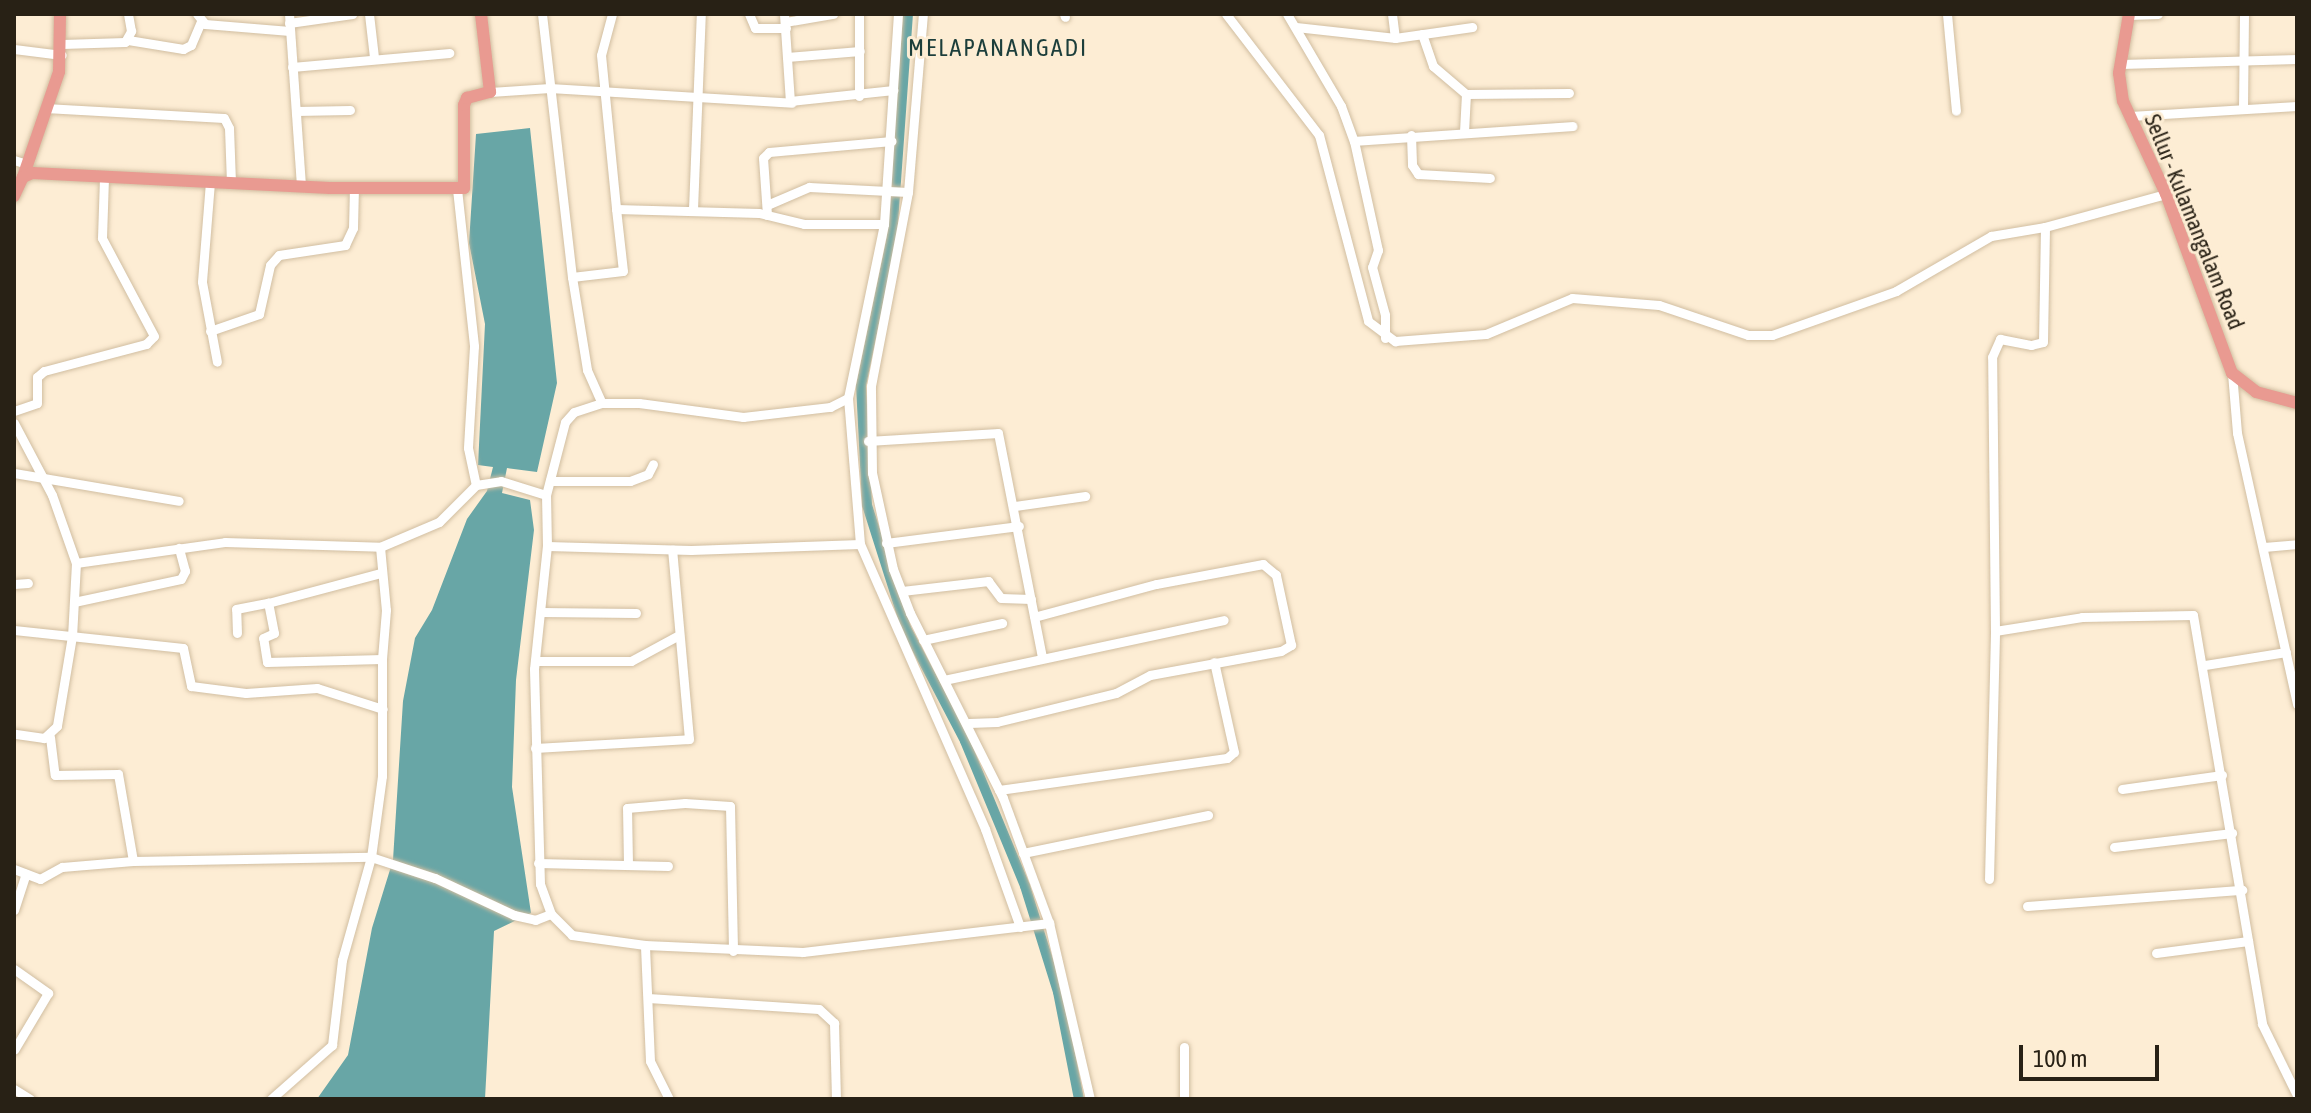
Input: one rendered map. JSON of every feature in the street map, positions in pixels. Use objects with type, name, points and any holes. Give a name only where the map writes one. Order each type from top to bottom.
[{"type":"main road","points":[[14,196],[20,167],[45,108],[62,50],[60,14]]},
{"type":"main road","points":[[20,167],[104,178],[457,189],[467,183],[464,105],[467,98],[490,92],[481,14]]},
{"type":"main road","name":"Sellur - Kulamangalam Road","points":[[2129,15],[2120,87],[2166,194],[2232,373]]},
{"type":"main road","points":[[2232,373],[2256,392],[2297,403]]},
{"type":"street","points":[[128,14],[128,40]]},
{"type":"street","points":[[14,49],[62,50],[128,40],[183,49],[191,45],[199,17],[289,23],[352,14]]},
{"type":"street","points":[[369,14],[374,57]]},
{"type":"street","points":[[542,14],[572,277],[587,370],[602,403]]},
{"type":"street","points":[[572,277],[623,271],[602,92],[603,39],[612,14]]},
{"type":"street","points":[[693,209],[701,14]]},
{"type":"street","points":[[749,14],[755,28],[805,16],[833,14]]},
{"type":"street","points":[[859,14],[859,96]]},
{"type":"street","points":[[898,14],[892,141],[884,224],[848,398],[860,544],[985,829],[1024,927]]},
{"type":"street","points":[[923,14],[906,191],[871,386],[868,441],[886,543],[902,591],[923,640],[969,723],[999,790],[1049,923],[1090,1099]]},
{"type":"street","points":[[1226,14],[1319,135],[1368,321],[1385,338],[1425,343],[1486,334],[1572,298],[1659,305],[1748,335],[1772,335],[1896,291],[1991,236],[2045,227],[2166,194]]},
{"type":"street","points":[[1287,14],[1341,106],[1354,141],[1378,250],[1372,267],[1385,315],[1385,338]]},
{"type":"street","points":[[1392,14],[1395,38]]},
{"type":"street","points":[[1947,14],[1956,111]]},
{"type":"street","points":[[2129,15],[2158,14]]},
{"type":"street","points":[[2243,109],[2244,14]]},
{"type":"street","points":[[785,21],[792,103]]},
{"type":"street","points":[[289,23],[301,186]]},
{"type":"street","points":[[1296,27],[1395,38],[1472,27]]},
{"type":"street","points":[[1422,34],[1433,66],[1466,94],[1569,93]]},
{"type":"street","points":[[787,57],[860,51]]},
{"type":"street","points":[[292,67],[374,57],[449,53]]},
{"type":"street","points":[[2121,64],[2297,59]]},
{"type":"street","points":[[490,92],[550,88],[699,101],[792,103],[893,90]]},
{"type":"street","points":[[1464,132],[1466,94]]},
{"type":"street","points":[[2130,116],[2297,106]]},
{"type":"street","points":[[45,108],[224,118],[229,128],[231,183]]},
{"type":"street","points":[[296,111],[350,110]]},
{"type":"street","points":[[1354,141],[1572,126]]},
{"type":"street","points":[[1411,135],[1412,165],[1418,174],[1490,178]]},
{"type":"street","points":[[767,210],[763,158],[769,152],[892,141]]},
{"type":"street","points":[[14,411],[37,403],[37,377],[44,371],[146,344],[154,336],[102,238],[104,178]]},
{"type":"street","points":[[210,182],[202,282],[217,362]]},
{"type":"street","points":[[767,210],[809,187],[906,191]]},
{"type":"street","points":[[210,331],[259,314],[270,265],[279,255],[345,245],[353,228],[354,188]]},
{"type":"street","points":[[457,189],[474,346],[468,448],[476,485]]},
{"type":"street","points":[[616,209],[767,210],[804,224],[884,224]]},
{"type":"street","points":[[1989,879],[1995,631],[1992,357],[2000,339],[2031,345],[2043,342],[2045,227]]},
{"type":"street","points":[[2232,373],[2237,433],[2297,704]]},
{"type":"street","points":[[848,398],[830,407],[743,417],[602,403],[574,412],[565,422],[546,495],[547,546],[535,661],[538,863],[551,914],[572,935],[645,945],[733,951],[840,949],[1049,923]]},
{"type":"street","points":[[14,423],[43,477],[76,563],[72,636],[60,680],[57,726],[50,737],[55,775],[118,774],[133,861]]},
{"type":"street","points":[[868,441],[998,433],[1019,526],[1042,658]]},
{"type":"street","points":[[550,481],[630,481],[648,474],[653,464]]},
{"type":"street","points":[[14,473],[179,501]]},
{"type":"street","points":[[76,563],[179,548],[265,541],[380,547],[439,522],[476,485],[501,481],[546,495]]},
{"type":"street","points":[[1015,506],[1085,496]]},
{"type":"street","points":[[886,543],[1019,526]]},
{"type":"street","points":[[547,546],[672,550],[860,544]]},
{"type":"street","points":[[2264,547],[2297,544]]},
{"type":"street","points":[[271,1099],[332,1045],[342,960],[371,857],[382,776],[382,659],[386,610],[380,547]]},
{"type":"street","points":[[74,602],[181,579],[185,571],[179,548]]},
{"type":"street","points":[[535,748],[689,739],[677,636],[672,550]]},
{"type":"street","points":[[969,723],[997,722],[1109,695],[1141,677],[1289,648],[1280,587],[1271,567],[1229,568],[1034,617]]},
{"type":"street","points":[[237,633],[236,609],[381,573]]},
{"type":"street","points":[[902,591],[988,581],[1001,598],[1031,599]]},
{"type":"street","points":[[14,584],[28,583]]},
{"type":"street","points":[[268,603],[274,633],[262,640],[267,662],[382,659]]},
{"type":"street","points":[[540,612],[636,613]]},
{"type":"street","points":[[1995,631],[2082,617],[2183,612],[2193,615],[2198,624],[2265,1035],[2287,1066],[2297,1095]]},
{"type":"street","points":[[944,680],[1224,620]]},
{"type":"street","points":[[923,640],[1002,623]]},
{"type":"street","points":[[14,630],[183,648],[188,655],[186,680],[191,686],[246,693],[317,688],[383,709]]},
{"type":"street","points":[[535,661],[631,661],[677,636]]},
{"type":"street","points":[[2205,665],[2286,652]]},
{"type":"street","points":[[999,790],[1227,758],[1234,752],[1214,662]]},
{"type":"street","points":[[14,734],[50,737]]},
{"type":"street","points":[[2122,789],[2222,775]]},
{"type":"street","points":[[628,864],[627,808],[685,803],[730,806],[733,951]]},
{"type":"street","points":[[1023,853],[1208,815]]},
{"type":"street","points":[[2114,847],[2232,833]]},
{"type":"street","points":[[14,869],[40,879],[62,867],[133,861],[371,857],[435,878],[514,915],[535,920],[551,914]]},
{"type":"street","points":[[538,863],[668,866]]},
{"type":"street","points":[[14,910],[26,874]]},
{"type":"street","points":[[2027,906],[2242,890]]},
{"type":"street","points":[[2156,953],[2248,941]]},
{"type":"street","points":[[645,945],[650,1061],[669,1099]]},
{"type":"street","points":[[14,969],[48,990],[14,1050]]},
{"type":"street","points":[[648,998],[819,1009],[834,1023],[836,1099]]},
{"type":"street","points":[[1184,1047],[1184,1099]]},
{"type":"street","points":[[14,1089],[30,1099]]},
{"type":"water","points":[[530,128],[557,383],[537,472],[507,468],[502,493],[530,500],[534,530],[516,680],[512,787],[531,913],[494,931],[485,1099],[317,1099],[348,1055],[372,928],[393,860],[403,701],[415,638],[432,610],[467,519],[487,491],[493,467],[478,465],[485,324],[469,243],[476,134]]},
{"type":"waterway","points":[[908,14],[892,236],[861,386],[867,505],[906,628],[965,741],[1025,886],[1058,992],[1079,1099]]},
{"type":"district","name":"MELAPANANGADI","points":[[998,48]]}]
